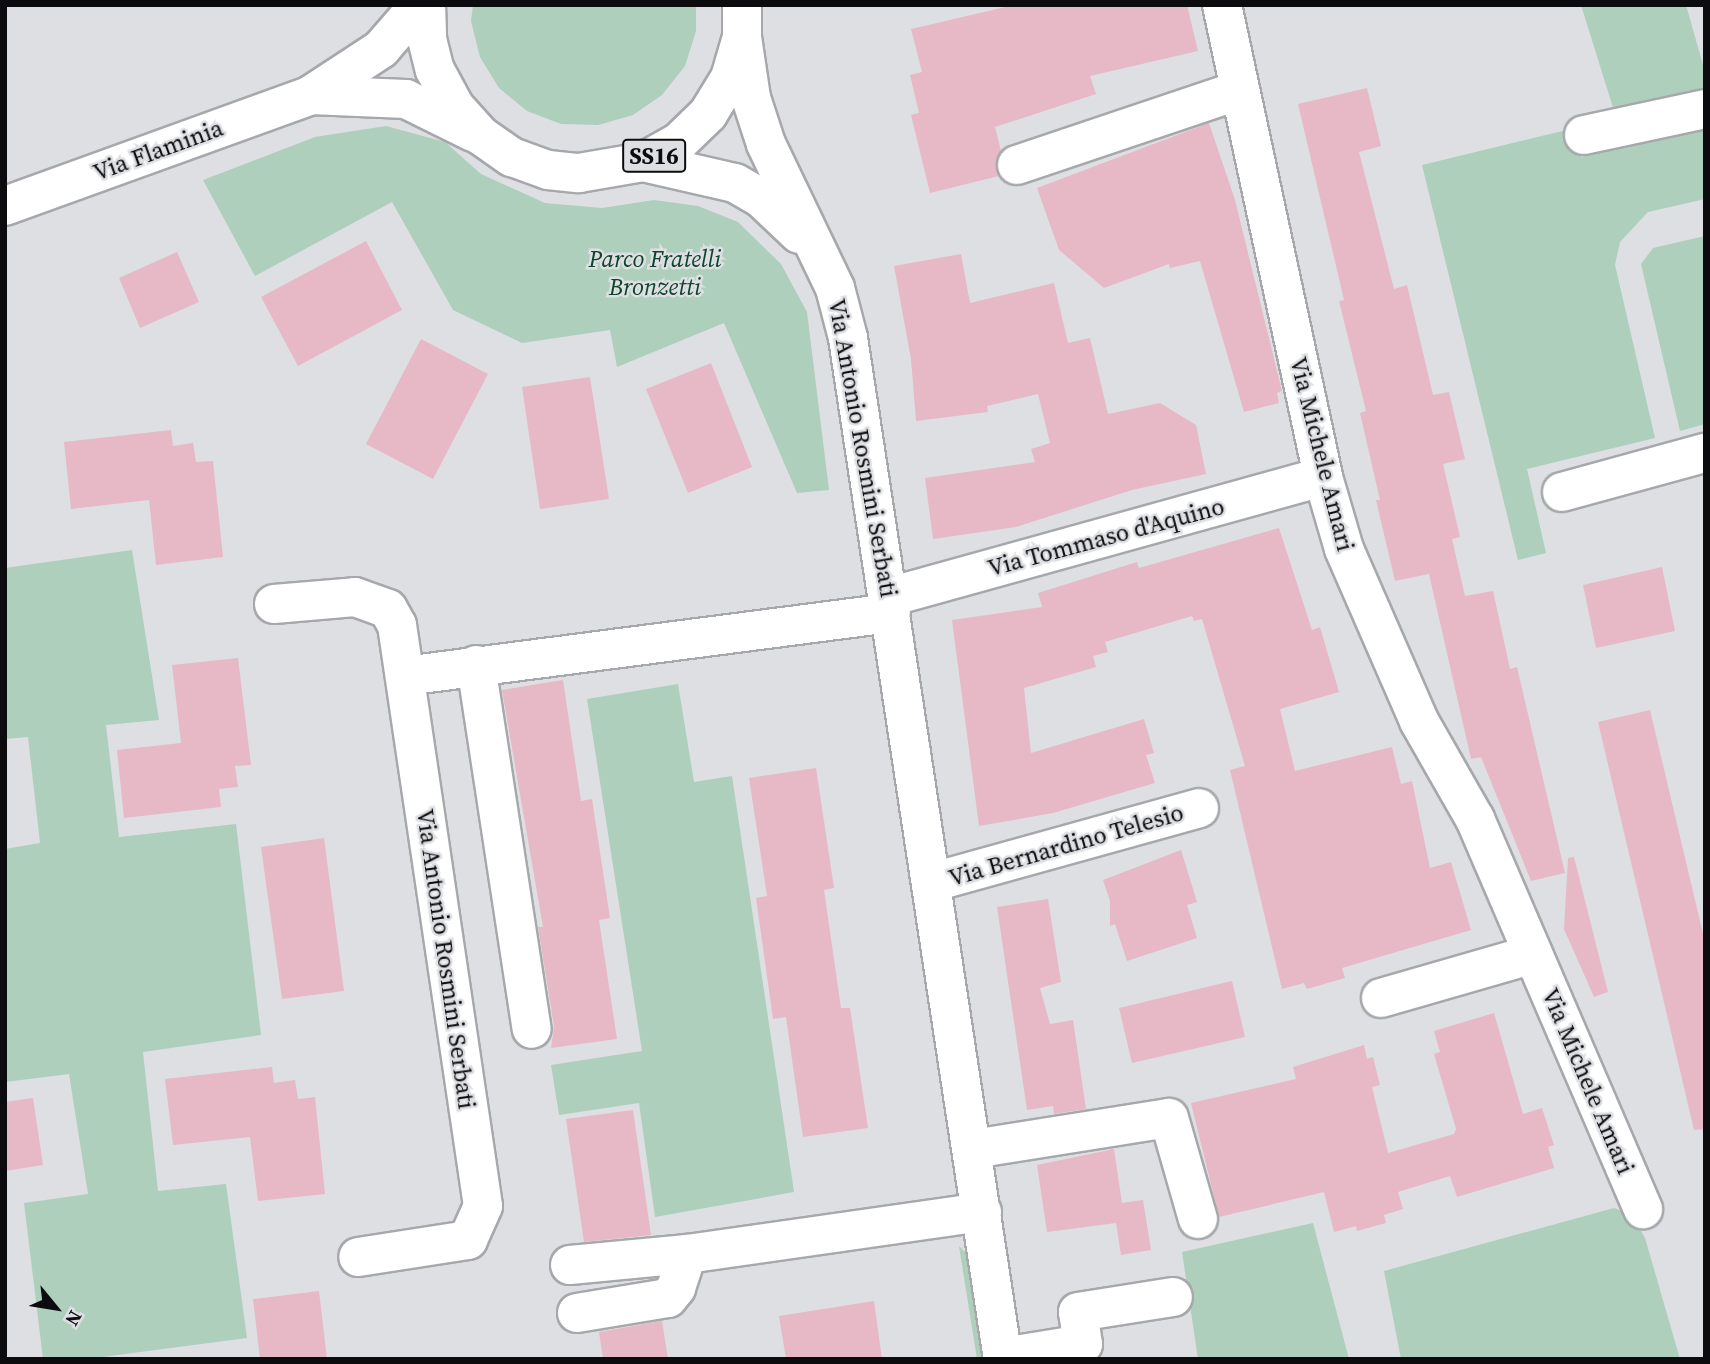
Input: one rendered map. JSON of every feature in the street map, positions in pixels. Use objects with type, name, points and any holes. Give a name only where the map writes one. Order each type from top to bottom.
[{"type":"street","name":"Via Flaminia","points":[[5,206],[311,95],[381,50],[419,5]]},
{"type":"street","name":"SS16","points":[[426,5],[427,39],[435,70],[455,107],[480,135],[512,157],[548,170],[609,172],[643,162],[679,142],[708,114],[730,78],[747,16]]},
{"type":"street","name":"Via Michele Amari","points":[[1222,5],[1323,477],[1344,549],[1419,721],[1475,820],[1643,1209]]},
{"type":"street","name":"Via Antonio Rosmini Serbati","points":[[747,16],[751,99],[813,248],[835,288],[848,338],[933,882],[1003,1358]]},
{"type":"street","points":[[1017,165],[1240,90]]},
{"type":"street","name":"Via Flaminia","points":[[311,95],[405,99],[480,135]]},
{"type":"street","points":[[1584,135],[1705,109]]},
{"type":"street","name":"Via Antonio Rosmini Serbati","points":[[643,162],[735,183],[761,198],[813,248]]},
{"type":"street","points":[[1562,492],[1701,458]]},
{"type":"street","name":"Via Tommaso d'Aquino","points":[[890,605],[1323,477]]},
{"type":"street","name":"Via Antonio Rosmini Serbati","points":[[274,604],[355,597],[374,601],[388,609],[397,625],[483,1206],[468,1240],[358,1257]]},
{"type":"street","name":"Via Antonio Rosmini Serbati","points":[[405,676],[890,605]]},
{"type":"street","points":[[476,665],[532,1029]]},
{"type":"street","name":"Via Bernardino Telesio","points":[[933,882],[1199,808]]},
{"type":"street","points":[[1381,998],[1533,954]]},
{"type":"street","points":[[973,1149],[1169,1118],[1198,1219]]},
{"type":"street","points":[[570,1265],[687,1254],[982,1212]]},
{"type":"street","points":[[577,1312],[668,1298],[676,1288],[687,1254]]},
{"type":"street","points":[[1003,1358],[1083,1344],[1078,1312],[1173,1297]]},
{"type":"green space","points":[[473,5],[696,5],[696,31],[685,66],[662,95],[633,115],[598,125],[561,124],[527,111],[499,88],[480,57],[471,21]]},
{"type":"green space","points":[[1581,5],[1686,5],[1705,72],[1705,95],[1615,114]]},
{"type":"green space","name":"Parco Fratelli Bronzetti","points":[[386,126],[445,142],[481,174],[545,203],[602,208],[654,200],[698,206],[738,222],[781,264],[807,312],[829,490],[797,493],[724,323],[617,367],[610,330],[522,343],[453,310],[392,202],[255,276],[203,180],[315,137]]},
{"type":"green space","points":[[1705,127],[1705,199],[1648,212],[1620,242],[1615,265],[1655,438],[1527,469],[1546,553],[1518,560],[1422,165],[1571,129],[1581,157]]},
{"type":"green space","points":[[1705,236],[1705,424],[1680,431],[1641,264],[1653,248]]},
{"type":"green space","points":[[132,550],[159,720],[106,725],[119,837],[236,824],[261,1035],[143,1052],[158,1191],[226,1184],[247,1338],[87,1359],[43,1359],[24,1203],[88,1194],[69,1074],[5,1082],[5,849],[40,843],[28,737],[5,739],[5,568]]},
{"type":"green space","points":[[678,684],[694,782],[732,776],[794,1192],[655,1217],[639,1103],[559,1115],[551,1065],[642,1051],[587,699]]},
{"type":"green space","points":[[1614,1208],[1632,1215],[1645,1238],[1680,1359],[1401,1359],[1384,1271]]},
{"type":"green space","points":[[1313,1223],[1349,1359],[1198,1359],[1182,1252]]},
{"type":"green space","points":[[959,1246],[969,1256],[986,1359],[977,1359]]},
{"type":"building","points":[[1014,5],[1187,5],[1198,51],[1090,76],[1096,94],[995,127],[1001,151],[996,161],[999,176],[930,193],[911,115],[919,113],[910,75],[922,72],[911,29]]},
{"type":"building","points":[[1367,88],[1381,146],[1359,152],[1394,289],[1407,285],[1433,395],[1449,392],[1465,459],[1443,464],[1460,537],[1452,539],[1465,596],[1493,591],[1510,669],[1517,667],[1565,873],[1531,881],[1481,757],[1471,759],[1429,574],[1395,581],[1376,500],[1380,500],[1360,413],[1366,411],[1339,301],[1344,300],[1298,104]]},
{"type":"building","points":[[1209,123],[1235,200],[1282,391],[1277,393],[1279,403],[1244,412],[1200,261],[1170,268],[1169,264],[1104,288],[1059,250],[1037,188]]},
{"type":"building","points":[[366,241],[402,310],[298,366],[261,297]]},
{"type":"building","points":[[177,252],[199,302],[140,328],[119,278]]},
{"type":"building","points":[[961,254],[970,303],[1054,283],[1068,343],[1090,338],[1108,414],[1160,403],[1196,425],[1206,474],[1132,490],[1016,527],[933,539],[925,478],[1035,462],[1031,449],[1050,443],[1038,394],[987,406],[988,412],[916,421],[911,359],[894,266]]},
{"type":"building","points":[[421,339],[488,374],[433,479],[366,444]]},
{"type":"building","points":[[711,363],[752,467],[688,493],[646,389]]},
{"type":"building","points":[[590,377],[609,499],[540,509],[522,387]]},
{"type":"building","points":[[171,430],[173,446],[193,443],[196,462],[213,461],[223,557],[156,565],[149,500],[71,509],[64,442]]},
{"type":"building","points":[[1279,528],[1312,630],[1320,627],[1339,692],[1280,709],[1295,771],[1392,747],[1401,784],[1412,781],[1430,868],[1451,862],[1471,930],[1342,968],[1345,978],[1307,989],[1304,983],[1282,989],[1230,770],[1245,766],[1202,619],[1194,621],[1192,616],[1105,642],[1108,652],[1093,656],[1096,667],[1024,688],[1031,753],[1144,719],[1154,753],[1146,755],[1155,783],[1053,813],[979,826],[952,620],[1042,607],[1038,593],[1137,562],[1139,568]]},
{"type":"building","points":[[1662,567],[1675,631],[1596,648],[1583,585]]},
{"type":"building","points":[[238,658],[251,765],[235,766],[238,787],[219,789],[221,807],[124,818],[117,750],[181,743],[172,665]]},
{"type":"building","points":[[563,680],[581,801],[592,799],[610,918],[599,920],[617,1039],[551,1048],[554,1026],[538,927],[543,927],[502,690]]},
{"type":"building","points":[[1650,710],[1705,942],[1705,1129],[1694,1130],[1598,722]]},
{"type":"building","points":[[816,768],[834,888],[824,890],[841,1008],[850,1008],[868,1128],[803,1137],[786,1017],[773,1019],[756,898],[767,896],[749,778]]},
{"type":"building","points":[[324,838],[344,991],[282,999],[261,847]]},
{"type":"building","points":[[1181,850],[1197,902],[1187,905],[1197,938],[1127,961],[1115,924],[1110,926],[1110,901],[1103,880]]},
{"type":"building","points":[[1574,857],[1608,992],[1594,997],[1564,929],[1568,858]]},
{"type":"building","points":[[1048,899],[1061,982],[1040,988],[1050,1024],[1073,1020],[1086,1109],[1054,1114],[1053,1106],[1027,1110],[997,907]]},
{"type":"building","points":[[1232,981],[1245,1037],[1132,1063],[1119,1008]]},
{"type":"building","points":[[1494,1013],[1523,1114],[1542,1108],[1554,1145],[1548,1147],[1554,1168],[1457,1197],[1450,1176],[1398,1192],[1403,1209],[1384,1215],[1386,1223],[1357,1231],[1356,1226],[1334,1232],[1324,1192],[1219,1217],[1191,1103],[1296,1079],[1293,1067],[1364,1045],[1367,1059],[1373,1057],[1380,1085],[1372,1087],[1388,1153],[1454,1134],[1456,1129],[1434,1054],[1440,1052],[1434,1031]]},
{"type":"building","points":[[272,1067],[274,1083],[295,1080],[298,1099],[315,1097],[325,1194],[258,1201],[250,1137],[173,1145],[165,1079]]},
{"type":"building","points":[[33,1098],[43,1165],[5,1171],[5,1102]]},
{"type":"building","points":[[633,1110],[651,1235],[584,1242],[566,1119]]},
{"type":"building","points":[[1114,1149],[1122,1203],[1143,1200],[1151,1250],[1121,1255],[1116,1223],[1047,1232],[1037,1165]]},
{"type":"building","points":[[319,1291],[327,1359],[260,1359],[253,1299]]},
{"type":"building","points":[[874,1301],[882,1359],[786,1359],[779,1316]]},
{"type":"building","points":[[662,1321],[668,1359],[603,1359],[599,1332]]}]
